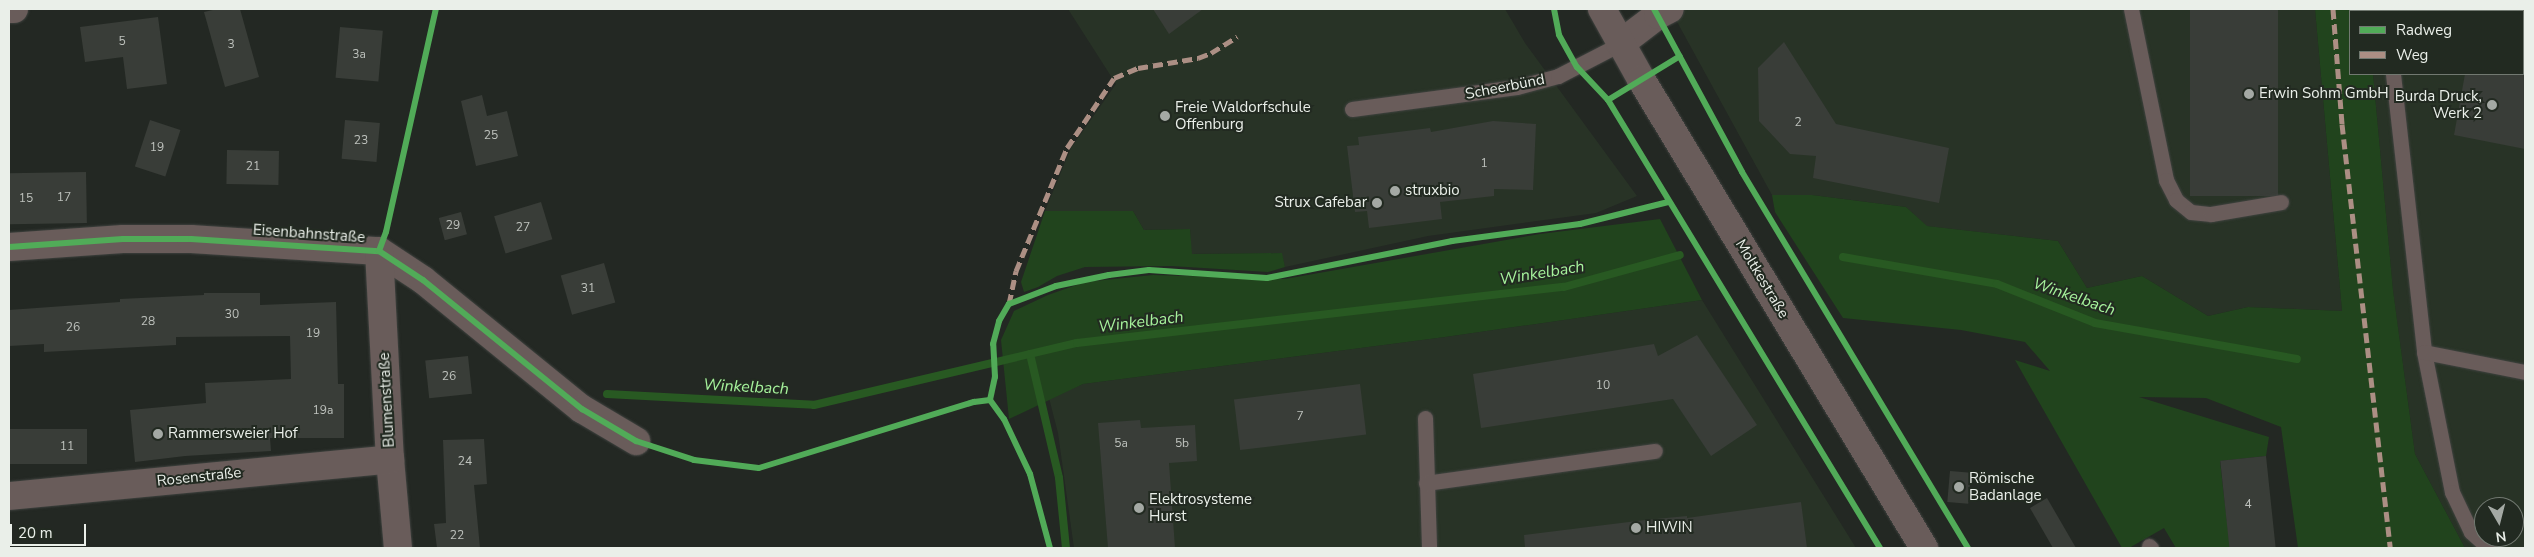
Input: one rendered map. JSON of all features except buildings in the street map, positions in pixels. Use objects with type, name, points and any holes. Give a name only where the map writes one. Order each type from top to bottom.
[{"type":"street","points":[[9,10],[14,9]]},
{"type":"street","name":"Moltkestraße","points":[[1602,9],[1620,44],[1924,548]]},
{"type":"street","name":"Scheerbünd","points":[[1620,44],[1658,15],[1670,9]]},
{"type":"street","name":"Eisenbahnstraße","points":[[9,247],[123,239],[191,239],[379,252],[423,280],[582,409],[636,440]]},
{"type":"street","name":"Blumenstraße","points":[[379,252],[390,459],[398,548]]},
{"type":"street","name":"Rosenstraße","points":[[9,496],[390,459]]},
{"type":"lane","points":[[2131,9],[2166,180],[2176,200],[2191,212],[2211,214],[2281,202]]},
{"type":"lane","name":"Scheerbünd","points":[[1352,109],[1517,87],[1558,76],[1620,44]]},
{"type":"lane","points":[[2393,75],[2424,352],[2452,492],[2471,532],[2489,548]]},
{"type":"lane","points":[[2424,352],[2525,372]]},
{"type":"lane","points":[[1426,418],[1426,483],[1430,548]]},
{"type":"lane","points":[[1426,483],[1656,451]]},
{"type":"shaded area","points":[[1068,9],[1505,9],[1525,43],[1637,196],[1596,213],[1428,236],[1285,267],[1281,253],[1191,254],[1190,229],[1144,230],[1133,211],[1045,211],[1071,148],[1116,84]]},
{"type":"shaded area","points":[[1670,9],[2315,9],[2342,311],[2248,307],[2208,316],[2142,276],[2087,288],[2058,241],[1926,226],[1906,207],[1812,195],[1772,195]]},
{"type":"shaded area","points":[[2367,9],[2525,9],[2525,548],[2465,548],[2415,454],[2393,291],[2373,75],[2524,75],[2524,10]]},
{"type":"shaded area","points":[[1702,300],[1856,548],[1074,548],[1058,433],[1049,398],[1083,384],[1445,337]]},
{"type":"green space","points":[[2315,9],[2367,9],[2349,10],[2349,75],[2373,75],[2393,290],[2415,454],[2465,548],[2298,548],[2281,427],[2206,398],[2139,397],[2269,437],[2266,456],[2220,461],[2230,548],[2176,548],[2164,528],[2129,548],[2122,548],[2015,360],[2050,371],[2025,342],[1961,330],[1843,318],[1775,212],[1772,195],[1812,195],[1906,207],[1927,226],[2058,241],[2087,288],[2142,276],[2208,316],[2248,307],[2342,311]]},
{"type":"green space","points":[[1045,211],[1133,211],[1144,230],[1190,229],[1192,254],[1282,253],[1285,267],[1268,272],[1171,266],[1085,267],[1057,276],[1038,287],[1024,292],[1021,282]]},
{"type":"green space","points":[[1660,219],[1702,300],[1445,337],[1083,384],[1009,419],[1001,340],[1014,311],[1048,295],[1085,282],[1153,275],[1285,279],[1540,234]]},
{"type":"waterway","name":"Winkelbach","points":[[607,394],[814,405],[1077,343],[1564,287],[1680,255]]},
{"type":"waterway","name":"Winkelbach","points":[[1843,257],[1997,284],[2095,323],[2297,359]]},
{"type":"waterway","points":[[1030,354],[1059,478],[1066,548]]},
{"type":"marked path","points":[[2333,9],[2342,124],[2390,548]]},
{"type":"marked path","points":[[1009,304],[1016,271],[1067,148],[1114,78],[1138,68],[1198,58],[1211,53],[1237,37]]},
{"type":"cycle path","points":[[379,251],[386,232],[436,9]]},
{"type":"cycle path","points":[[1554,9],[1559,35],[1577,67],[1608,100],[1880,548]]},
{"type":"cycle path","points":[[1654,9],[1742,172],[1968,548]]},
{"type":"cycle path","points":[[1608,100],[1680,56]]},
{"type":"cycle path","points":[[990,400],[995,377],[993,344],[999,321],[1009,304],[1056,286],[1109,275],[1149,270],[1267,278],[1452,241],[1580,224],[1668,202]]},
{"type":"cycle path","points":[[9,247],[123,239],[191,239],[379,251],[423,280],[582,409],[636,441],[694,460],[759,468],[974,402],[990,400]]},
{"type":"cycle path","points":[[990,400],[1004,419],[1030,474],[1050,548]]},
{"type":"place","name":"Erwin Sohm GmbH","points":[[2249,94]]},
{"type":"place","name":"Burda Druck, Werk 2","points":[[2492,105]]},
{"type":"place","name":"Freie Waldorfschule Offenburg","points":[[1165,116]]},
{"type":"place","name":"struxbio","points":[[1395,191]]},
{"type":"place","name":"Strux Cafebar","points":[[1377,203]]},
{"type":"place","name":"Rammersweier Hof","points":[[158,434]]},
{"type":"place","name":"Römische Badanlage","points":[[1959,487]]},
{"type":"place","name":"Elektrosysteme Hurst","points":[[1139,508]]},
{"type":"place","name":"HIWIN","points":[[1636,528]]}]
